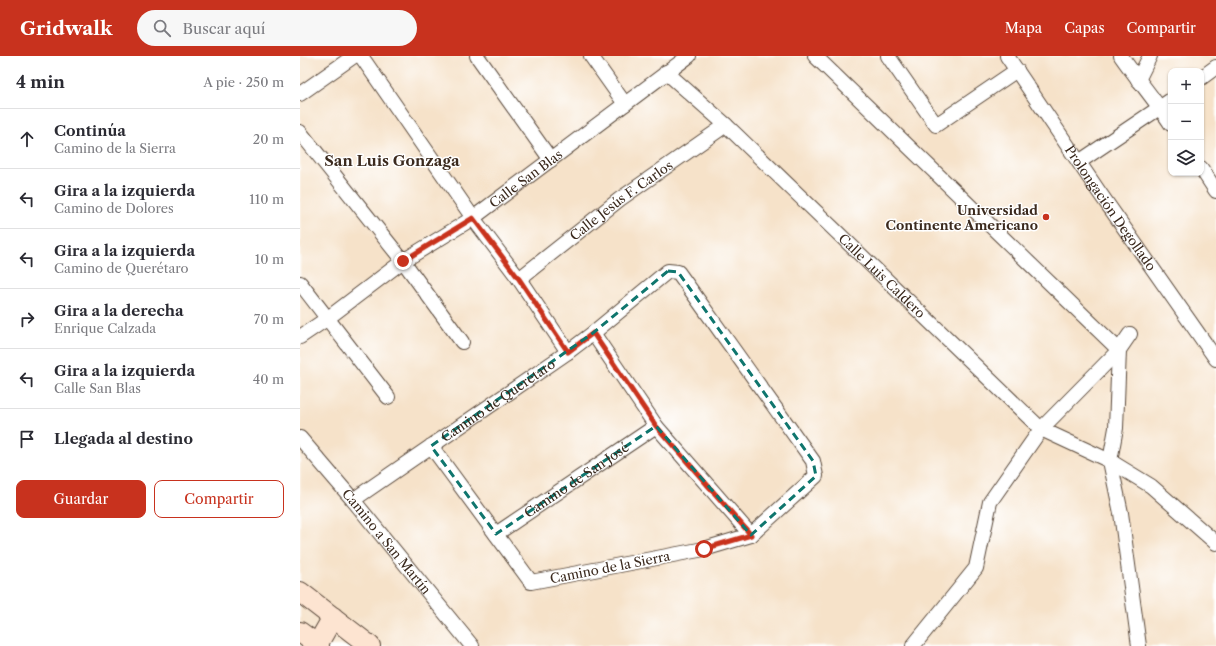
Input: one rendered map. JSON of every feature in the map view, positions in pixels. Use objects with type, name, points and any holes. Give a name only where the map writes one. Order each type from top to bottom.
[{"type":"main road","points":[[300,592],[370,646]]},
{"type":"main road","points":[[300,632],[318,646],[333,617]]},
{"type":"street","points":[[300,94],[354,56]]},
{"type":"street","points":[[361,56],[473,218],[519,279],[568,352]]},
{"type":"street","points":[[477,56],[551,160]]},
{"type":"street","points":[[591,56],[625,104]]},
{"type":"street","name":"Calle San Blas","points":[[300,337],[328,318],[403,261],[473,218],[689,56]]},
{"type":"street","points":[[815,56],[1119,350],[1116,428],[1110,461],[1121,513],[1139,646]]},
{"type":"street","points":[[888,56],[936,125],[1017,70]]},
{"type":"street","name":"Prolongación Degollado","points":[[1007,56],[1216,359]]},
{"type":"street","points":[[1079,162],[1166,104],[1138,80],[1121,56]]},
{"type":"street","points":[[1138,80],[1150,56]]},
{"type":"street","points":[[1204,76],[1216,67]]},
{"type":"street","name":"Calle Luis Caldero","points":[[666,72],[726,125],[1041,429],[1110,461],[1151,486],[1216,543]]},
{"type":"street","name":"Calle Jesús F. Carlos","points":[[519,279],[620,199],[726,125]]},
{"type":"street","points":[[300,132],[403,261],[462,342]]},
{"type":"street","points":[[1204,173],[1216,191]]},
{"type":"street","name":"Camino de Querétaro","points":[[353,500],[568,352],[668,271],[678,272],[813,461]]},
{"type":"street","points":[[300,282],[388,397]]},
{"type":"street","points":[[593,333],[656,426],[751,535]]},
{"type":"street","points":[[912,646],[976,568],[990,502],[1041,429],[1119,350],[1130,334]]},
{"type":"street","name":"Camino de San José","points":[[496,534],[656,426]]},
{"type":"street","name":"Camino a San Martín","points":[[300,438],[353,500],[472,646]]},
{"type":"street","name":"Camino de la Sierra","points":[[431,446],[532,582],[704,549],[751,535],[816,476],[813,461]]},
{"type":"highlighted area","points":[[668,271],[678,272],[813,461],[816,476],[751,535],[656,426],[496,534],[431,446],[593,333]]},
{"type":"place","name":"Universidad Continente Americano","points":[[1046,217]]},
{"type":"district","name":"San Luis Gonzaga","points":[[392,161]]},
{"type":"route","points":[[403,261],[473,218],[519,279],[568,352],[593,333],[656,426],[751,535],[704,549]]}]
